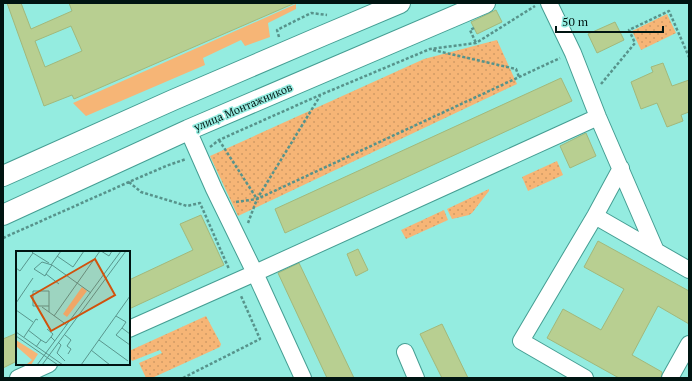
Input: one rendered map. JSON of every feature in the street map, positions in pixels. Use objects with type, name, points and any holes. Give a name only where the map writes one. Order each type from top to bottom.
[{"type":"main road","points":[[3,176],[173,100],[400,3]]},
{"type":"main road","name":"улица Монтажников","points":[[3,215],[188,130],[485,3]]},
{"type":"lane","points":[[549,3],[572,53],[656,251]]},
{"type":"lane","points":[[130,329],[598,117]]},
{"type":"lane","points":[[188,130],[220,202],[255,273],[303,378]]},
{"type":"lane","points":[[585,378],[521,341],[595,216],[621,168]]},
{"type":"lane","points":[[595,216],[689,270]]},
{"type":"lane","points":[[670,378],[689,344]]},
{"type":"lane","points":[[405,352],[416,378]]},
{"type":"lane","points":[[18,378],[48,365]]},
{"type":"path","points":[[3,238],[166,166],[199,154],[219,140],[320,95],[430,49],[476,43],[539,3]]},
{"type":"path","points":[[600,86],[635,43],[629,30],[669,11],[689,57]]},
{"type":"path","points":[[474,28],[470,30],[476,43]]},
{"type":"path","points":[[430,49],[516,69],[519,77]]},
{"type":"path","points":[[200,203],[234,202],[257,199],[572,53]]},
{"type":"path","points":[[247,227],[257,199],[320,95]]},
{"type":"path","points":[[219,140],[257,199]]},
{"type":"shaded area","points":[[296,4],[296,9],[268,23],[270,37],[245,46],[241,40],[203,58],[205,65],[86,116],[73,103]]},
{"type":"shaded area","points":[[667,14],[676,33],[641,50],[632,31]]},
{"type":"shaded area","points":[[497,40],[517,84],[238,216],[210,156],[424,59]]},
{"type":"shaded area","points":[[557,161],[563,175],[528,191],[522,177]]},
{"type":"shaded area","points":[[489,189],[472,213],[452,219],[447,209]]},
{"type":"shaded area","points":[[444,210],[448,220],[406,239],[401,230]]},
{"type":"shaded area","points":[[206,316],[221,344],[220,347],[152,378],[146,378],[139,363],[162,353],[160,350],[132,361],[130,357],[130,351]]},
{"type":"building","points":[[7,3],[21,3],[31,29],[72,11],[69,3],[295,3],[74,99],[72,95],[44,106]],"holes":[[[71,26],[82,51],[45,67],[35,41]]]},
{"type":"building","points":[[496,10],[502,22],[477,34],[471,22]]},
{"type":"building","points":[[615,22],[624,40],[597,53],[588,34]]},
{"type":"building","points":[[663,63],[672,86],[689,80],[689,112],[681,115],[683,121],[667,127],[657,103],[641,109],[631,82],[653,72],[651,67]]},
{"type":"building","points":[[561,78],[572,101],[285,233],[275,209]]},
{"type":"building","points":[[586,133],[596,156],[570,168],[560,146]]},
{"type":"building","points":[[201,215],[224,265],[130,309],[130,280],[193,250],[180,224]]},
{"type":"building","points":[[598,241],[689,291],[689,324],[658,306],[632,355],[662,372],[661,378],[619,378],[547,338],[563,309],[601,330],[624,289],[584,267]]},
{"type":"building","points":[[358,249],[368,270],[356,276],[347,254]]},
{"type":"building","points":[[299,263],[354,378],[327,378],[278,273]]},
{"type":"building","points":[[442,324],[468,378],[442,378],[420,334]]},
{"type":"building","points":[[16,333],[16,362],[3,368],[3,339]]}]
